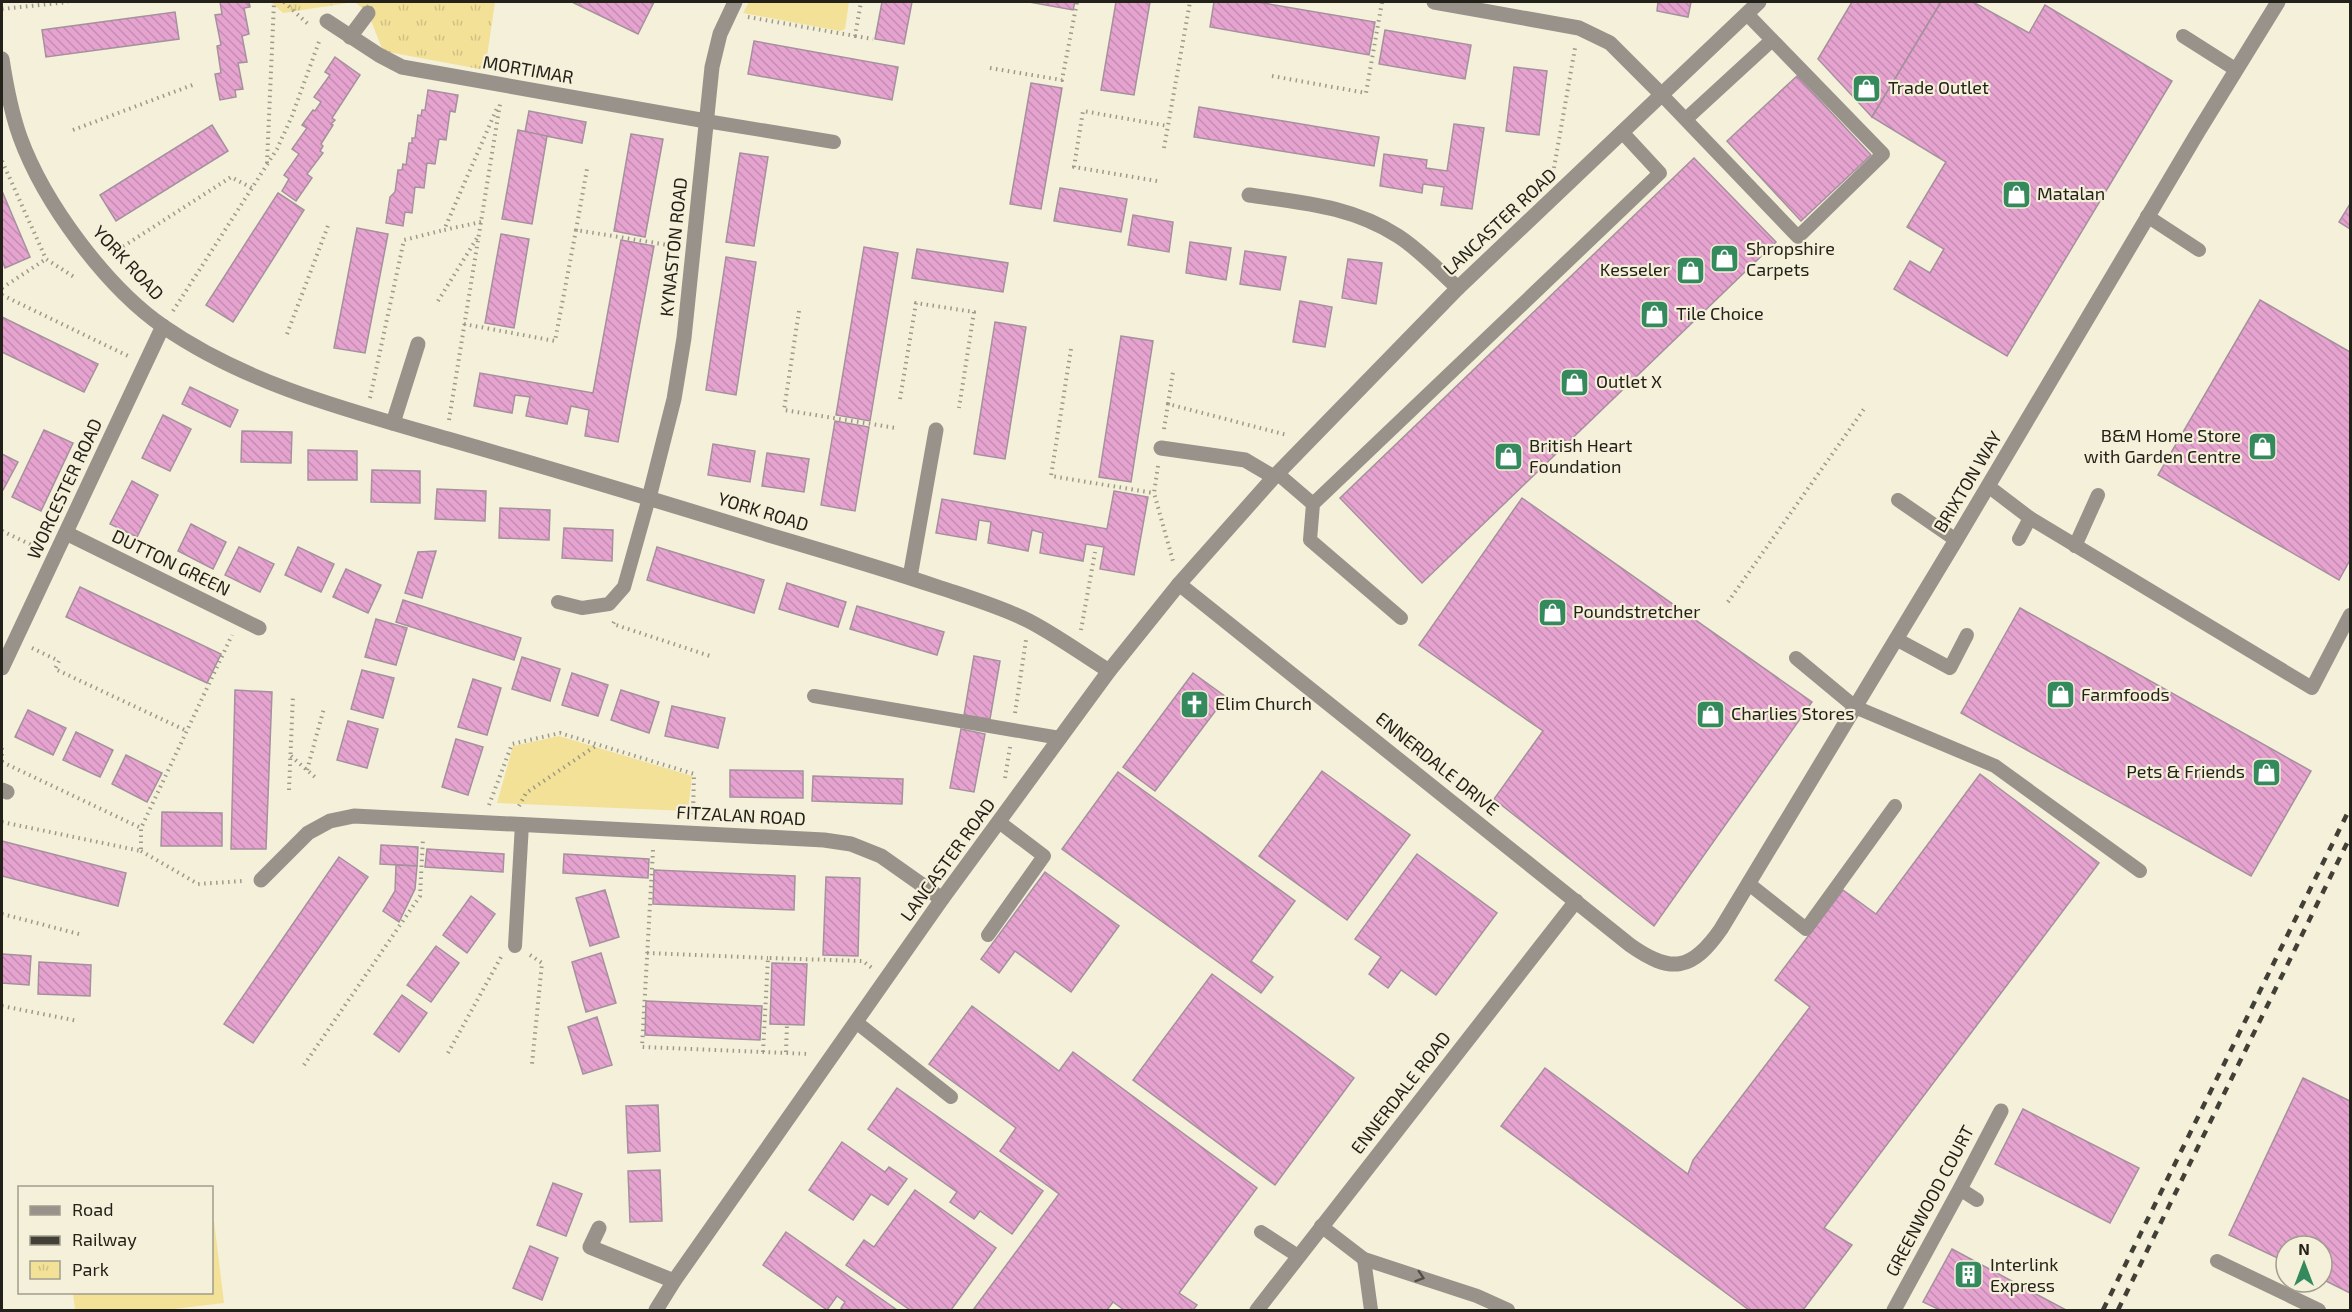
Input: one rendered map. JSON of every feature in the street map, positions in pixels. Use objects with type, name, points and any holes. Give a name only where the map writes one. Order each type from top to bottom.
[{"type":"street","points":[[1434,2],[1579,28],[1610,44],[1661,94]]},
{"type":"street","name":"LANCASTER ROAD","points":[[656,1311],[674,1281],[942,899],[1109,670],[1179,584],[1276,475],[1458,288],[1759,2]]},
{"type":"street","name":"BRIXTON WAY","points":[[1675,965],[1695,959],[1708,948],[1749,884],[2235,69],[2278,2]]},
{"type":"street","name":"KYNASTON ROAD","points":[[650,498],[674,399],[684,338],[712,66],[720,34],[732,8]]},
{"type":"street","points":[[350,37],[368,13]]},
{"type":"street","name":"MORTIMAR","points":[[327,21],[379,55],[402,66],[706,121]]},
{"type":"street","name":"YORK ROAD","points":[[2,59],[3,83],[20,139],[39,178],[63,218],[125,294],[163,327],[211,356],[267,382],[393,423],[650,498],[910,577],[980,601],[1029,621],[1109,670]]},
{"type":"street","points":[[1249,195],[1349,212],[1375,223],[1400,237],[1458,288]]},
{"type":"street","name":"WORCESTER ROAD","points":[[2,668],[163,327]]},
{"type":"street","points":[[393,423],[418,344]]},
{"type":"street","points":[[910,577],[936,430]]},
{"type":"street","points":[[1161,448],[1245,460],[1276,475]]},
{"type":"street","name":"DUTTON GREEN","points":[[66,533],[259,628]]},
{"type":"street","name":"ENNERDALE DRIVE","points":[[1179,584],[1651,960],[1675,965]]},
{"type":"street","name":"FITZALAN ROAD","points":[[261,880],[308,833],[330,821],[354,816],[824,840],[851,844],[881,856],[942,899]]},
{"type":"street","name":"ENNERDALE ROAD","points":[[1257,1311],[1576,901]]},
{"type":"street","name":"GREENWOOD COURT","points":[[1894,1311],[2001,1111]]},
{"type":"street","points":[[599,1228],[590,1246],[674,1281]]},
{"type":"lane","points":[[1661,94],[1798,237],[1883,154],[1747,14]]},
{"type":"lane","points":[[2183,36],[2235,69]]},
{"type":"lane","points":[[1686,119],[1772,40]]},
{"type":"lane","points":[[706,121],[834,142]]},
{"type":"lane","points":[[1401,618],[1310,540],[1313,504],[1660,173],[1622,132]]},
{"type":"lane","points":[[2147,216],[2199,250]]},
{"type":"lane","points":[[1276,475],[1313,504]]},
{"type":"lane","points":[[1988,486],[2030,518],[2312,688],[2350,615]]},
{"type":"lane","points":[[2075,546],[2098,495]]},
{"type":"lane","points":[[558,602],[582,608],[609,604],[624,587],[650,498]]},
{"type":"lane","points":[[1898,500],[1956,540]]},
{"type":"lane","points":[[2019,539],[2030,518]]},
{"type":"lane","points":[[1896,639],[1950,668],[1967,635]]},
{"type":"lane","points":[[1796,658],[1855,707],[1995,766],[2139,871]]},
{"type":"lane","points":[[814,696],[1060,738]]},
{"type":"lane","points":[[1749,884],[1806,929],[1895,806]]},
{"type":"lane","points":[[988,936],[1044,856],[999,822]]},
{"type":"lane","points":[[515,946],[518,824]]},
{"type":"lane","points":[[856,1022],[951,1097]]},
{"type":"lane","points":[[1960,1189],[1977,1200]]},
{"type":"lane","points":[[1321,1226],[1364,1259],[1477,1296],[1508,1311]]},
{"type":"lane","points":[[1261,1232],[1298,1256]]},
{"type":"lane","points":[[1364,1259],[1371,1311]]},
{"type":"lane","points":[[2217,1261],[2319,1311]]},
{"type":"path","points":[[2,9],[68,2]]},
{"type":"path","points":[[267,165],[274,2]]},
{"type":"path","points":[[284,2],[321,36]]},
{"type":"path","points":[[855,36],[861,2]]},
{"type":"path","points":[[990,68],[1062,80],[1077,2]]},
{"type":"path","points":[[1164,148],[1190,2]]},
{"type":"path","points":[[1272,76],[1366,93],[1382,2]]},
{"type":"path","points":[[732,8],[873,39]]},
{"type":"path","points":[[163,327],[277,149],[292,116],[327,21]]},
{"type":"path","points":[[1554,169],[1579,28]]},
{"type":"path","points":[[73,130],[195,84]]},
{"type":"path","points":[[444,230],[500,102],[446,438]]},
{"type":"path","points":[[1157,182],[1074,167],[1083,111],[1168,126]]},
{"type":"path","points":[[2,160],[46,258],[74,277]]},
{"type":"path","points":[[464,324],[555,341],[587,169]]},
{"type":"path","points":[[98,263],[231,177],[252,188]]},
{"type":"path","points":[[366,414],[404,240],[481,222]]},
{"type":"path","points":[[287,334],[329,224]]},
{"type":"path","points":[[576,230],[693,249]]},
{"type":"path","points":[[438,301],[479,234]]},
{"type":"path","points":[[2,288],[46,258]]},
{"type":"path","points":[[2,295],[146,365]]},
{"type":"path","points":[[900,399],[916,303],[974,312],[959,408]]},
{"type":"path","points":[[799,311],[784,410],[896,428]]},
{"type":"path","points":[[1071,349],[1051,476],[1154,493]]},
{"type":"path","points":[[1168,404],[1173,372]]},
{"type":"path","points":[[1728,602],[1864,409]]},
{"type":"path","points":[[2,531],[55,556]]},
{"type":"path","points":[[1077,651],[1095,552]]},
{"type":"path","points":[[624,587],[614,624],[713,657]]},
{"type":"path","points":[[141,851],[141,828],[240,618]]},
{"type":"path","points":[[15,640],[59,662],[55,669],[186,731]]},
{"type":"path","points":[[289,790],[293,695]]},
{"type":"path","points":[[307,770],[324,708]]},
{"type":"path","points":[[483,822],[512,744],[560,733],[694,774],[692,833]]},
{"type":"path","points":[[518,824],[519,804],[526,793],[597,744]]},
{"type":"path","points":[[2,748],[2,762],[141,828]]},
{"type":"path","points":[[290,755],[316,778]]},
{"type":"path","points":[[304,1065],[420,896],[424,819]]},
{"type":"path","points":[[2,822],[141,851],[198,884],[261,880]]},
{"type":"path","points":[[654,832],[642,1047],[833,1054]]},
{"type":"path","points":[[2,914],[79,934]]},
{"type":"path","points":[[448,1053],[500,958],[515,946],[542,963],[532,1064]]},
{"type":"path","points":[[647,953],[863,962],[887,977]]},
{"type":"path","points":[[763,1052],[768,958]]},
{"type":"path","points":[[2,1006],[78,1021]]},
{"type":"path","points":[[786,1053],[787,1024]]},
{"type":"green space","points":[[271,2],[354,2],[283,13]]},
{"type":"green space","points":[[355,2],[495,2],[485,70],[383,51],[368,13]]},
{"type":"green space","points":[[749,2],[849,2],[845,29],[840,31],[743,13]]},
{"type":"green space","points":[[559,736],[692,776],[688,811],[497,803],[513,746]]},
{"type":"green space","points":[[214,1221],[224,1303],[165,1310],[75,1310],[73,1294],[213,1294]]},
{"type":"building","points":[[220,2],[249,2],[250,7],[244,8],[249,34],[242,36],[247,62],[238,63],[243,89],[235,90],[236,97],[220,100],[215,74],[221,73],[217,46],[221,45],[215,15],[222,14]]},
{"type":"building","points":[[572,2],[654,2],[638,34]]},
{"type":"building","points":[[882,2],[912,2],[904,44],[875,39]]},
{"type":"building","points":[[1029,2],[1075,2],[1073,10]]},
{"type":"building","points":[[1116,2],[1150,2],[1134,95],[1101,90]]},
{"type":"building","points":[[1214,2],[1257,2],[1375,22],[1369,55],[1210,27]]},
{"type":"building","points":[[1658,2],[1691,2],[1688,17],[1657,11]]},
{"type":"building","name":"Trade Outlet","points":[[1852,2],[1941,2],[1872,117],[1818,59]]},
{"type":"building","name":"Matalan","points":[[1941,2],[1973,2],[2029,33],[2045,5],[2172,81],[2007,356],[1894,289],[1910,261],[1930,273],[1944,249],[1907,227],[1946,162],[1872,117]]},
{"type":"building","points":[[175,12],[179,39],[46,57],[42,30]]},
{"type":"building","points":[[1385,30],[1471,45],[1465,79],[1379,64]]},
{"type":"building","points":[[754,41],[898,67],[892,100],[748,74]]},
{"type":"building","points":[[335,57],[360,75],[332,118],[335,120],[331,124],[333,125],[321,144],[323,146],[320,151],[323,153],[307,174],[312,178],[296,201],[282,191],[289,179],[284,175],[299,154],[292,149],[307,128],[302,125],[321,102],[314,97],[330,75],[325,72]]},
{"type":"building","points":[[1514,67],[1547,71],[1539,135],[1506,131]]},
{"type":"building","points":[[1797,76],[1871,155],[1801,221],[1727,141]]},
{"type":"building","points":[[1031,83],[1062,88],[1041,209],[1010,204]]},
{"type":"building","points":[[428,90],[458,95],[455,112],[450,111],[446,140],[439,139],[435,164],[427,163],[424,188],[415,187],[412,213],[405,212],[403,226],[386,223],[390,197],[395,192],[398,170],[402,170],[403,164],[406,165],[409,143],[412,143],[412,138],[415,138],[418,115],[421,116],[422,110],[425,110]]},
{"type":"building","points":[[1199,107],[1379,137],[1374,166],[1194,137]]},
{"type":"building","points":[[529,111],[586,122],[582,143],[525,132]]},
{"type":"building","points":[[1454,124],[1484,128],[1472,209],[1441,205],[1444,187],[1423,184],[1422,193],[1380,186],[1384,154],[1427,160],[1426,168],[1447,171]]},
{"type":"building","points":[[212,125],[228,151],[116,221],[100,195]]},
{"type":"building","points":[[518,130],[547,136],[532,224],[502,219]]},
{"type":"building","points":[[631,134],[663,139],[645,237],[614,231]]},
{"type":"building","points":[[740,153],[768,157],[754,246],[726,242]]},
{"type":"building","points":[[1694,158],[1776,242],[1422,583],[1340,498]]},
{"type":"building","points":[[1060,188],[1127,199],[1121,232],[1054,221]]},
{"type":"building","points":[[2,191],[30,257],[5,268],[2,260]]},
{"type":"building","points":[[278,193],[304,210],[233,322],[206,305]]},
{"type":"building","points":[[2350,204],[2350,229],[2339,222]]},
{"type":"building","points":[[1133,215],[1173,222],[1169,252],[1128,245]]},
{"type":"building","points":[[357,228],[388,234],[365,353],[334,348]]},
{"type":"building","points":[[501,234],[529,239],[514,328],[485,323]]},
{"type":"building","points":[[621,240],[654,246],[618,442],[585,436],[589,410],[571,406],[567,424],[526,416],[530,397],[515,395],[512,413],[474,406],[480,373],[593,393]]},
{"type":"building","points":[[1190,242],[1231,248],[1226,280],[1186,273]]},
{"type":"building","points":[[864,247],[898,253],[870,421],[836,415]]},
{"type":"building","points":[[917,249],[1008,263],[1003,292],[912,278]]},
{"type":"building","points":[[1245,251],[1286,257],[1280,290],[1240,284]]},
{"type":"building","points":[[726,257],[756,262],[736,395],[706,390]]},
{"type":"building","points":[[1348,259],[1382,263],[1376,304],[1342,298]]},
{"type":"building","name":"B&M Home Store with Garden Centre","points":[[2260,300],[2350,352],[2350,560],[2339,580],[2158,475]]},
{"type":"building","points":[[1300,301],[1332,307],[1325,347],[1293,342]]},
{"type":"building","points":[[2,317],[98,364],[84,392],[2,352]]},
{"type":"building","points":[[995,322],[1026,327],[1005,459],[974,454]]},
{"type":"building","points":[[1121,336],[1153,341],[1131,482],[1099,477]]},
{"type":"building","points":[[190,387],[238,410],[230,427],[182,404]]},
{"type":"building","points":[[163,415],[191,429],[170,471],[142,458]]},
{"type":"building","points":[[835,421],[869,427],[855,511],[821,505]]},
{"type":"building","points":[[44,430],[73,443],[41,511],[12,497]]},
{"type":"building","points":[[242,431],[292,432],[291,463],[241,462]]},
{"type":"building","points":[[713,444],[755,451],[750,482],[708,475]]},
{"type":"building","points":[[308,450],[357,451],[357,480],[308,480]]},
{"type":"building","points":[[767,453],[809,459],[804,492],[762,486]]},
{"type":"building","points":[[2,454],[18,462],[3,490],[2,490]]},
{"type":"building","points":[[372,470],[420,471],[420,503],[371,502]]},
{"type":"building","points":[[132,481],[158,495],[137,537],[110,524]]},
{"type":"building","points":[[437,489],[486,491],[485,521],[435,519]]},
{"type":"building","points":[[1114,491],[1148,497],[1134,575],[1100,569],[1104,547],[1086,544],[1083,561],[1040,553],[1043,533],[1032,530],[1028,551],[988,543],[991,522],[979,520],[976,540],[936,533],[942,499],[1107,529]]},
{"type":"building","points":[[1522,498],[1812,702],[1654,926],[1494,799],[1543,731],[1419,645]]},
{"type":"building","points":[[500,508],[550,510],[549,540],[499,538]]},
{"type":"building","points":[[191,524],[226,542],[213,569],[178,551]]},
{"type":"building","points":[[564,528],[613,530],[612,561],[562,558]]},
{"type":"building","points":[[239,547],[274,564],[260,592],[225,575]]},
{"type":"building","points":[[298,547],[334,564],[321,592],[285,575]]},
{"type":"building","points":[[657,547],[764,580],[754,613],[647,580]]},
{"type":"building","points":[[436,551],[422,598],[405,593],[418,552]]},
{"type":"building","points":[[346,569],[381,585],[368,613],[333,597]]},
{"type":"building","points":[[787,583],[846,602],[838,627],[779,609]]},
{"type":"building","points":[[80,587],[221,654],[207,683],[66,617]]},
{"type":"building","points":[[403,600],[521,638],[514,660],[396,622]]},
{"type":"building","points":[[857,606],[944,632],[937,655],[850,629]]},
{"type":"building","points":[[2020,608],[2311,771],[2251,876],[1961,713]]},
{"type":"building","points":[[376,619],[407,628],[396,665],[365,657]]},
{"type":"building","points":[[974,656],[1000,661],[990,719],[964,715]]},
{"type":"building","points":[[522,657],[560,669],[550,701],[512,689]]},
{"type":"building","points":[[362,670],[394,678],[383,718],[351,709]]},
{"type":"building","points":[[572,673],[608,685],[598,716],[562,705]]},
{"type":"building","points":[[1193,673],[1226,697],[1155,791],[1123,767]]},
{"type":"building","points":[[473,679],[501,688],[487,735],[458,727]]},
{"type":"building","points":[[235,690],[272,692],[266,849],[231,849]]},
{"type":"building","points":[[621,690],[659,702],[649,733],[611,720]]},
{"type":"building","points":[[672,706],[725,718],[718,748],[665,736]]},
{"type":"building","points":[[28,710],[66,728],[53,755],[15,737]]},
{"type":"building","points":[[348,721],[378,729],[367,768],[337,760]]},
{"type":"building","points":[[961,729],[985,734],[974,792],[950,788]]},
{"type":"building","points":[[76,732],[113,750],[100,777],[63,760]]},
{"type":"building","points":[[456,739],[483,747],[468,795],[442,787]]},
{"type":"building","points":[[126,755],[162,773],[147,802],[112,784]]},
{"type":"building","points":[[730,770],[803,771],[803,798],[730,797]]},
{"type":"building","points":[[1322,771],[1410,835],[1347,920],[1259,856]]},
{"type":"building","points":[[1118,772],[1295,901],[1251,961],[1273,977],[1261,993],[1062,849]]},
{"type":"building","points":[[1980,774],[2099,863],[1824,1228],[1852,1245],[1803,1310],[1749,1310],[1501,1126],[1545,1068],[1688,1174],[1693,1160],[1810,1007],[1775,980],[1843,890],[1876,914]]},
{"type":"building","points":[[813,776],[903,779],[902,804],[812,801]]},
{"type":"building","points":[[162,812],[222,813],[222,846],[161,846]]},
{"type":"building","points":[[2,841],[126,873],[118,906],[2,876]]},
{"type":"building","points":[[381,845],[418,847],[417,866],[380,864]]},
{"type":"building","points":[[427,849],[504,854],[503,872],[425,867]]},
{"type":"building","points":[[564,854],[649,859],[648,878],[563,873]]},
{"type":"building","points":[[1417,854],[1497,913],[1436,995],[1401,970],[1388,988],[1369,974],[1381,957],[1355,939]]},
{"type":"building","points":[[339,857],[368,877],[253,1043],[224,1024]]},
{"type":"building","points":[[396,865],[417,866],[415,889],[399,922],[383,911],[395,891]]},
{"type":"building","points":[[654,870],[795,876],[794,910],[653,904]]},
{"type":"building","points":[[1045,872],[1119,926],[1071,992],[1015,951],[999,973],[981,959]]},
{"type":"building","points":[[826,877],[860,878],[858,956],[823,955]]},
{"type":"building","points":[[605,890],[619,937],[590,946],[576,898]]},
{"type":"building","points":[[471,896],[495,914],[467,953],[443,935]]},
{"type":"building","points":[[436,946],[459,963],[431,1002],[407,985]]},
{"type":"building","points":[[601,953],[616,1003],[586,1012],[572,962]]},
{"type":"building","points":[[2,954],[31,956],[29,985],[2,983]]},
{"type":"building","points":[[39,962],[91,965],[90,996],[38,994]]},
{"type":"building","points":[[772,963],[807,964],[804,1025],[770,1024]]},
{"type":"building","points":[[1212,974],[1354,1078],[1275,1185],[1133,1080]]},
{"type":"building","points":[[402,995],[427,1013],[399,1052],[374,1034]]},
{"type":"building","points":[[646,1001],[762,1006],[760,1040],[645,1035]]},
{"type":"building","points":[[972,1006],[1059,1071],[1073,1052],[1257,1188],[1179,1293],[1197,1305],[1193,1310],[1124,1310],[1113,1302],[1107,1310],[973,1310],[1059,1194],[1000,1151],[1016,1128],[929,1064]]},
{"type":"building","points":[[597,1017],[612,1065],[583,1074],[568,1027]]},
{"type":"building","points":[[2303,1078],[2350,1101],[2350,1293],[2334,1285],[2334,1234],[2274,1234],[2274,1256],[2229,1235]]},
{"type":"building","points":[[897,1088],[1043,1191],[1012,1234],[980,1211],[974,1219],[950,1202],[957,1192],[868,1129]]},
{"type":"building","points":[[658,1105],[660,1151],[628,1153],[626,1106]]},
{"type":"building","points":[[2023,1109],[2139,1168],[2110,1223],[1995,1164]]},
{"type":"building","points":[[842,1142],[885,1172],[889,1167],[907,1179],[888,1205],[871,1194],[853,1220],[809,1190]]},
{"type":"building","points":[[660,1170],[662,1221],[630,1222],[628,1171]]},
{"type":"building","points":[[553,1183],[582,1194],[566,1236],[537,1225]]},
{"type":"building","points":[[915,1190],[996,1248],[951,1310],[910,1310],[846,1265],[864,1240],[874,1247]]},
{"type":"building","points":[[786,1232],[897,1310],[844,1310],[841,1308],[845,1302],[837,1296],[827,1310],[763,1265]]},
{"type":"building","points":[[530,1246],[558,1258],[542,1300],[513,1288]]},
{"type":"building","name":"Interlink Express","points":[[1952,1249],[2066,1310],[1940,1310],[1923,1302]]},
{"type":"railway","points":[[2103,1310],[2350,808]]},
{"type":"railway","points":[[2118,1310],[2350,837]]},
{"type":"place","name":"Trade Outlet","points":[[1867,88]]},
{"type":"place","name":"Matalan","points":[[2016,194]]},
{"type":"place","name":"Shropshire Carpets","points":[[1725,259]]},
{"type":"place","name":"Kesseler","points":[[1691,270]]},
{"type":"place","name":"Tile Choice","points":[[1655,314]]},
{"type":"place","name":"Outlet X","points":[[1575,382]]},
{"type":"place","name":"B&M Home Store with Garden Centre","points":[[2262,446]]},
{"type":"place","name":"British Heart Foundation","points":[[1508,456]]},
{"type":"place","name":"Poundstretcher","points":[[1552,612]]},
{"type":"place","name":"Farmfoods","points":[[2060,695]]},
{"type":"place","name":"Elim Church","points":[[1194,704]]},
{"type":"place","name":"Charlies Stores","points":[[1710,714]]},
{"type":"place","name":"Pets & Friends","points":[[2266,772]]},
{"type":"place","name":"Interlink Express","points":[[1969,1275]]}]
